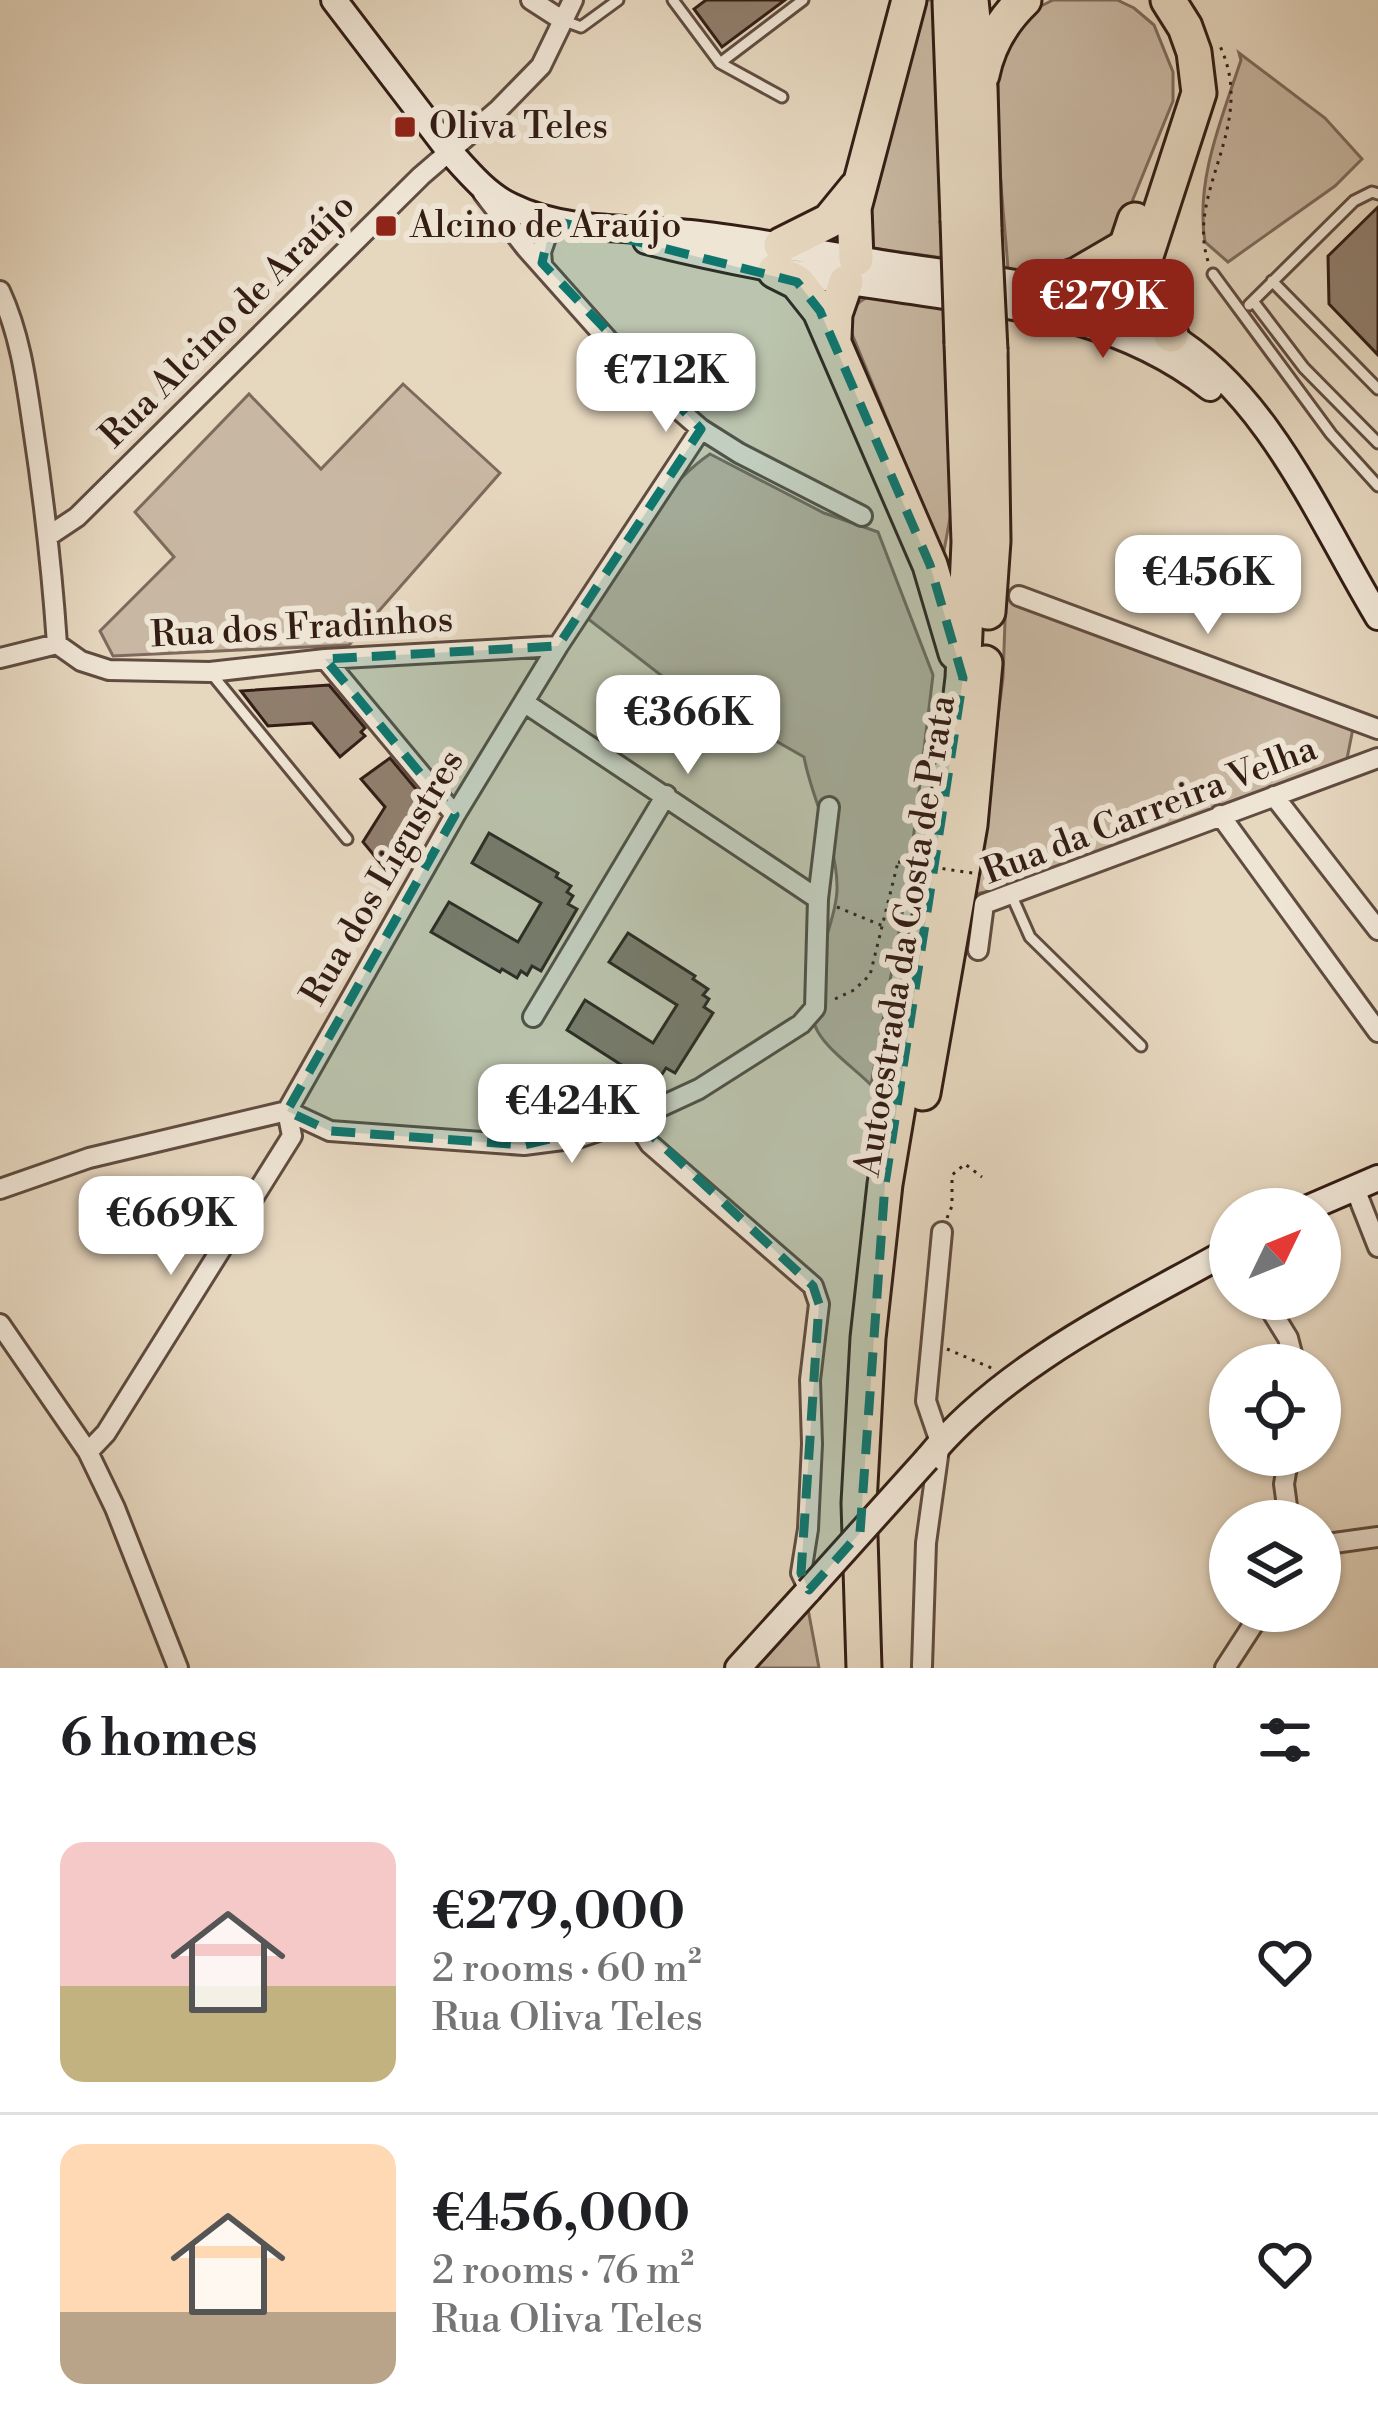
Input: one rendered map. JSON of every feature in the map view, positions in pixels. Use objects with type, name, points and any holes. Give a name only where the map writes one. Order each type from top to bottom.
[{"type":"highway","points":[[834,343],[836,314],[855,270],[854,208],[909,0]]},
{"type":"highway","name":"Autoestrada da Costa de Prata","points":[[886,1668],[880,1488],[888,1343],[907,1186],[970,825],[993,541],[950,0]]},
{"type":"highway","name":"Autoestrada da Costa de Prata","points":[[971,0],[980,88],[971,225]]},
{"type":"highway","points":[[980,88],[998,29],[1024,0]]},
{"type":"highway","points":[[1142,0],[1171,32],[1181,68],[1182,97],[1134,255],[1171,335]]},
{"type":"highway","points":[[1105,321],[1111,292],[1134,255],[1199,93],[1195,52],[1168,0]]},
{"type":"highway","points":[[861,182],[830,221],[778,258],[807,293],[834,343],[930,565],[963,678]]},
{"type":"highway","points":[[1040,287],[1134,255]]},
{"type":"highway","name":"Autoestrada da Costa de Prata","points":[[864,1668],[859,1502],[868,1338],[885,1184],[946,820],[963,678],[976,346]]},
{"type":"main road","points":[[334,0],[450,152],[508,205],[546,219],[586,226],[691,233],[778,258],[896,277],[1171,335],[1222,379],[1286,453],[1378,617]]},
{"type":"main road","points":[[896,277],[1040,287],[1105,321],[1210,388],[1251,431],[1320,520]]},
{"type":"main road","points":[[738,1668],[933,1450],[1011,1382],[1083,1333],[1209,1262]]},
{"type":"street","points":[[531,0],[562,20]]},
{"type":"street","name":"Rua Alcino de Araújo","points":[[50,535],[77,517],[421,176],[541,66],[573,0]]},
{"type":"street","points":[[471,176],[496,213],[640,376],[700,429],[862,516]]},
{"type":"street","points":[[537,258],[530,237],[546,219]]},
{"type":"street","points":[[0,291],[18,338],[50,535],[57,644],[0,658]]},
{"type":"street","name":"Rua dos Ligustres","points":[[88,1452],[106,1433],[292,1136],[287,1112],[455,815],[558,646],[700,429]]},
{"type":"street","points":[[1019,596],[1378,729]]},
{"type":"street","name":"Rua dos Fradinhos","points":[[57,644],[82,661],[109,670],[210,672],[325,658],[558,646]]},
{"type":"street","points":[[325,658],[455,815]]},
{"type":"street","points":[[525,703],[818,899]]},
{"type":"street","name":"Rua da Carreira Velha","points":[[978,950],[984,904],[1015,887],[1378,758]]},
{"type":"street","points":[[533,1017],[666,795]]},
{"type":"street","points":[[1274,796],[1378,930]]},
{"type":"street","points":[[0,1189],[89,1158],[287,1112],[330,1131],[524,1145],[578,1138],[700,1090],[801,1024],[815,1008],[818,899],[829,807]]},
{"type":"street","points":[[1220,815],[1378,1031]]},
{"type":"street","points":[[634,1119],[650,1144],[812,1286],[819,1304],[809,1379],[812,1444],[801,1573],[809,1590]]},
{"type":"street","points":[[1366,1182],[1378,1247]]},
{"type":"street","points":[[922,1666],[933,1450],[926,1401],[942,1232]]},
{"type":"street","points":[[0,1324],[88,1452],[178,1668]]},
{"type":"street","points":[[1341,1542],[1378,1538]]},
{"type":"street","points":[[1225,1668],[1248,1632]]},
{"type":"lane","points":[[562,20],[581,26],[618,0]]},
{"type":"lane","points":[[673,0],[719,63],[782,97]]},
{"type":"lane","points":[[719,63],[803,0]]},
{"type":"lane","points":[[1240,311],[1354,201],[1378,194]]},
{"type":"lane","points":[[1213,274],[1331,434],[1378,486]]},
{"type":"lane","points":[[1272,281],[1378,389]]},
{"type":"lane","points":[[1253,301],[1304,368],[1378,443]]},
{"type":"lane","points":[[1368,476],[1378,466]]},
{"type":"lane","points":[[210,672],[347,839]]},
{"type":"lane","points":[[1015,887],[1030,937],[1141,1046]]},
{"type":"path","points":[[1213,274],[1201,238],[1234,104],[1229,65],[1219,45]]},
{"type":"path","points":[[815,1008],[854,990],[870,975],[898,862],[1015,887]]},
{"type":"path","points":[[818,899],[885,927]]},
{"type":"path","points":[[942,1232],[952,1206],[952,1175],[965,1164],[982,1177]]},
{"type":"path","points":[[929,1341],[981,1362],[1011,1382]]},
{"type":"highlighted area","points":[[552,220],[797,282],[820,311],[930,565],[963,678],[885,1184],[860,1533],[809,1590],[801,1573],[819,1304],[813,1286],[634,1119],[524,1145],[330,1131],[287,1111],[455,815],[325,659],[558,646],[701,429],[542,263]]},
{"type":"shaded area","points":[[916,0],[936,0],[944,258],[864,247],[877,151]]},
{"type":"shaded area","points":[[1053,0],[1117,0],[1134,8],[1154,25],[1173,72],[1173,101],[1120,231],[1108,245],[1038,273],[1008,270],[998,114],[1002,54],[1016,23]]},
{"type":"shaded area","points":[[1239,53],[1325,118],[1362,159],[1335,186],[1228,262],[1205,242],[1204,196],[1212,150],[1241,60]]},
{"type":"shaded area","points":[[870,296],[945,306],[952,507],[943,556],[850,329],[854,309]]},
{"type":"shaded area","points":[[403,384],[500,473],[349,645],[113,656],[100,631],[174,557],[135,512],[249,394],[321,469]]},
{"type":"shaded area","points":[[710,454],[824,513],[878,532],[933,675],[908,882],[871,1085],[829,1046],[813,1017],[815,979],[837,885],[833,852],[804,757],[762,733],[728,721],[684,693],[583,615],[656,507]]},
{"type":"shaded area","points":[[1006,593],[1044,596],[1355,718],[1345,769],[1080,874],[975,894],[1003,678]]},
{"type":"shaded area","points":[[808,1609],[819,1668],[756,1668]]},
{"type":"building","points":[[706,0],[785,0],[722,47],[694,9]]},
{"type":"building","points":[[1378,207],[1378,355],[1329,304],[1328,256]]},
{"type":"building","points":[[329,685],[365,728],[361,732],[365,736],[340,757],[312,723],[268,726],[241,691]]},
{"type":"building","points":[[390,758],[426,801],[386,870],[363,842],[385,807],[361,779]]},
{"type":"building","points":[[489,833],[558,873],[556,877],[571,886],[567,892],[573,896],[568,904],[577,909],[541,971],[532,966],[527,975],[521,971],[517,978],[431,932],[449,902],[518,942],[541,903],[472,863]]},
{"type":"building","points":[[628,933],[695,976],[708,989],[704,1007],[713,1013],[675,1073],[666,1068],[651,1079],[567,1030],[585,1000],[653,1043],[677,1005],[609,962]]},
{"type":"place","name":"Oliva Teles","points":[[405,127]]},
{"type":"place","name":"Alcino de Araújo","points":[[386,226]]}]
